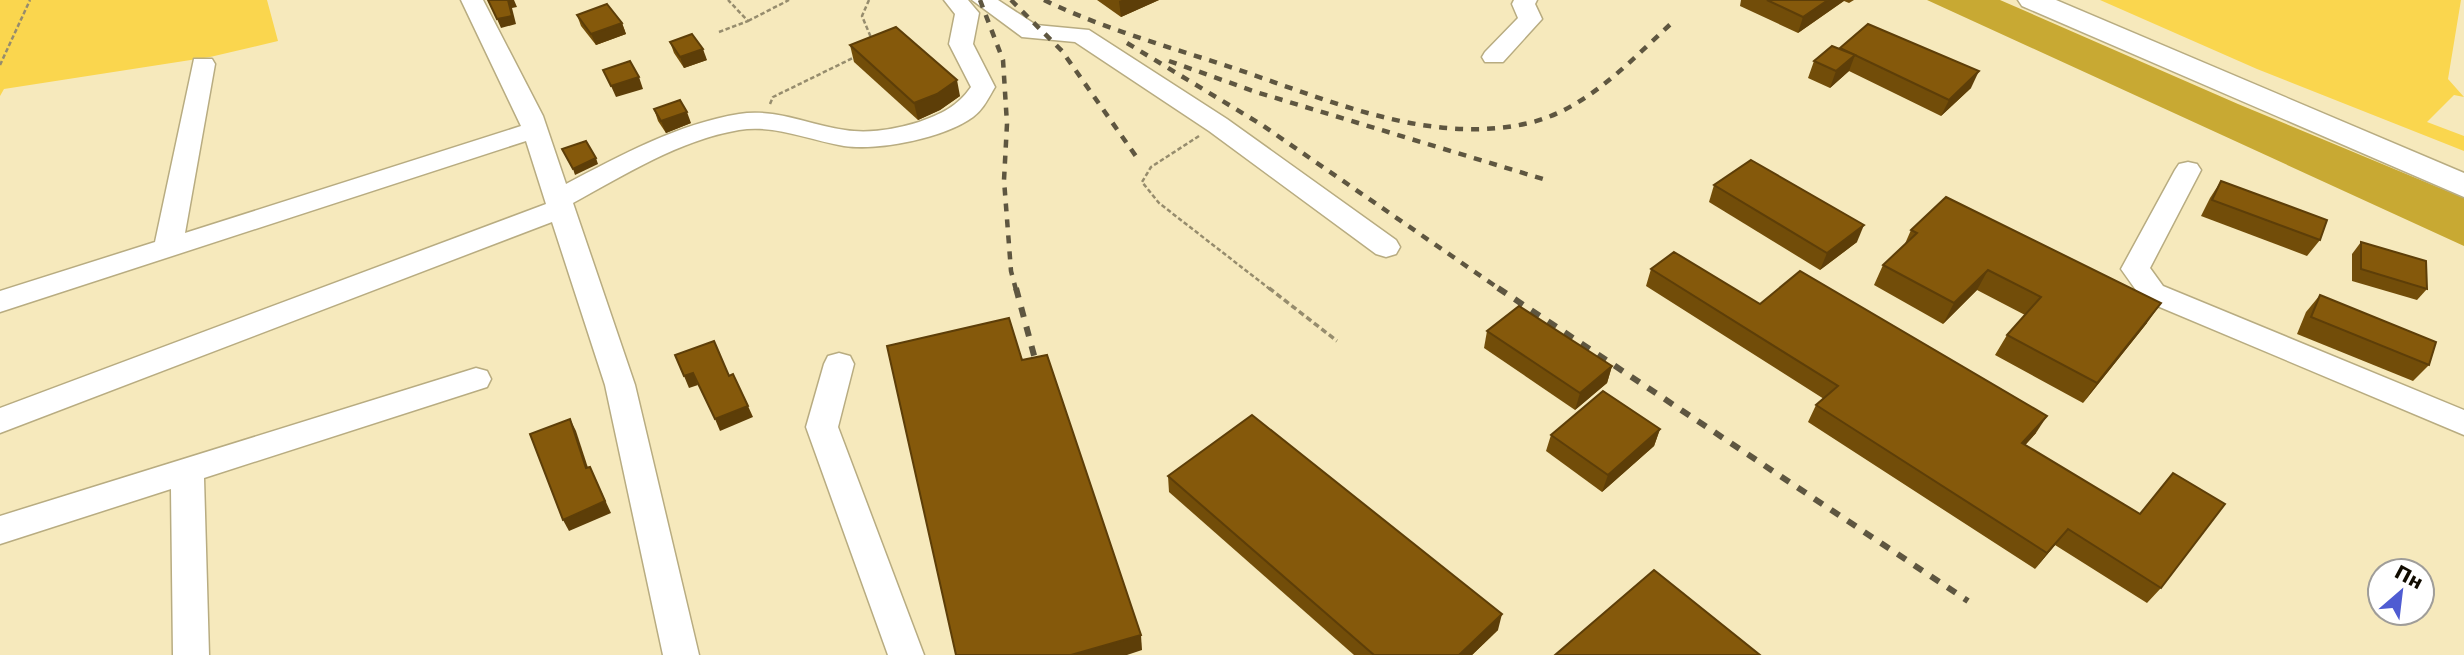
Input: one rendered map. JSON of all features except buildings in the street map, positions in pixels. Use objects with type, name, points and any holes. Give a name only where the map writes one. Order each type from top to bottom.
[{"type":"main road","points":[[2032,0],[2464,186]]},
{"type":"main road","points":[[2077,0],[2464,164]]},
{"type":"street","points":[[472,0],[534,130],[620,384],[681,655]]},
{"type":"street","points":[[0,421],[559,203],[635,159],[716,128],[743,121],[858,139],[946,121],[966,111],[983,87],[961,44],[967,13],[955,0]]},
{"type":"street","points":[[983,0],[1030,32],[1081,35],[1218,125],[1386,247]]},
{"type":"street","points":[[1494,57],[1530,19],[1523,4],[1526,0]]},
{"type":"street","points":[[168,248],[202,64]]},
{"type":"street","points":[[0,302],[534,130]]},
{"type":"street","points":[[2189,170],[2135,269],[2153,293],[2464,423]]},
{"type":"street","points":[[839,364],[822,427],[906,655]]},
{"type":"street","points":[[0,530],[476,379]]},
{"type":"street","points":[[187,470],[191,655]]},
{"type":"path","points":[[0,65],[30,0]]},
{"type":"path","points":[[728,0],[748,21]]},
{"type":"path","points":[[719,32],[789,0]]},
{"type":"path","points":[[869,0],[862,16],[875,48]]},
{"type":"path","points":[[757,123],[773,97],[819,72],[862,54]]},
{"type":"path","points":[[1218,125],[1185,143],[1151,167],[1142,182],[1159,203],[1337,341]]},
{"type":"shaded area","points":[[0,0],[267,0],[278,41],[210,57],[4,89],[0,96]]},
{"type":"shaded area","points":[[1927,0],[2000,0],[2238,104],[2464,198],[2464,246]]},
{"type":"shaded area","points":[[2100,0],[2461,0],[2448,79],[2464,97],[2454,95],[2427,122],[2464,136],[2464,151],[2257,69]]},
{"type":"railway","points":[[980,0],[1003,60],[1007,124],[1004,180],[1011,271],[1016,290]]},
{"type":"railway","points":[[1011,0],[1062,51],[1140,162]]},
{"type":"railway","points":[[1044,0],[1110,28],[1374,115],[1451,128],[1490,129],[1529,123],[1571,106],[1608,81],[1675,20]]},
{"type":"railway","points":[[1127,43],[1262,125],[1501,290]]},
{"type":"railway","points":[[1169,61],[1256,92],[1543,179]]},
{"type":"railway","points":[[1016,288],[1039,374]]},
{"type":"railway","points":[[1501,290],[1968,601]]}]
